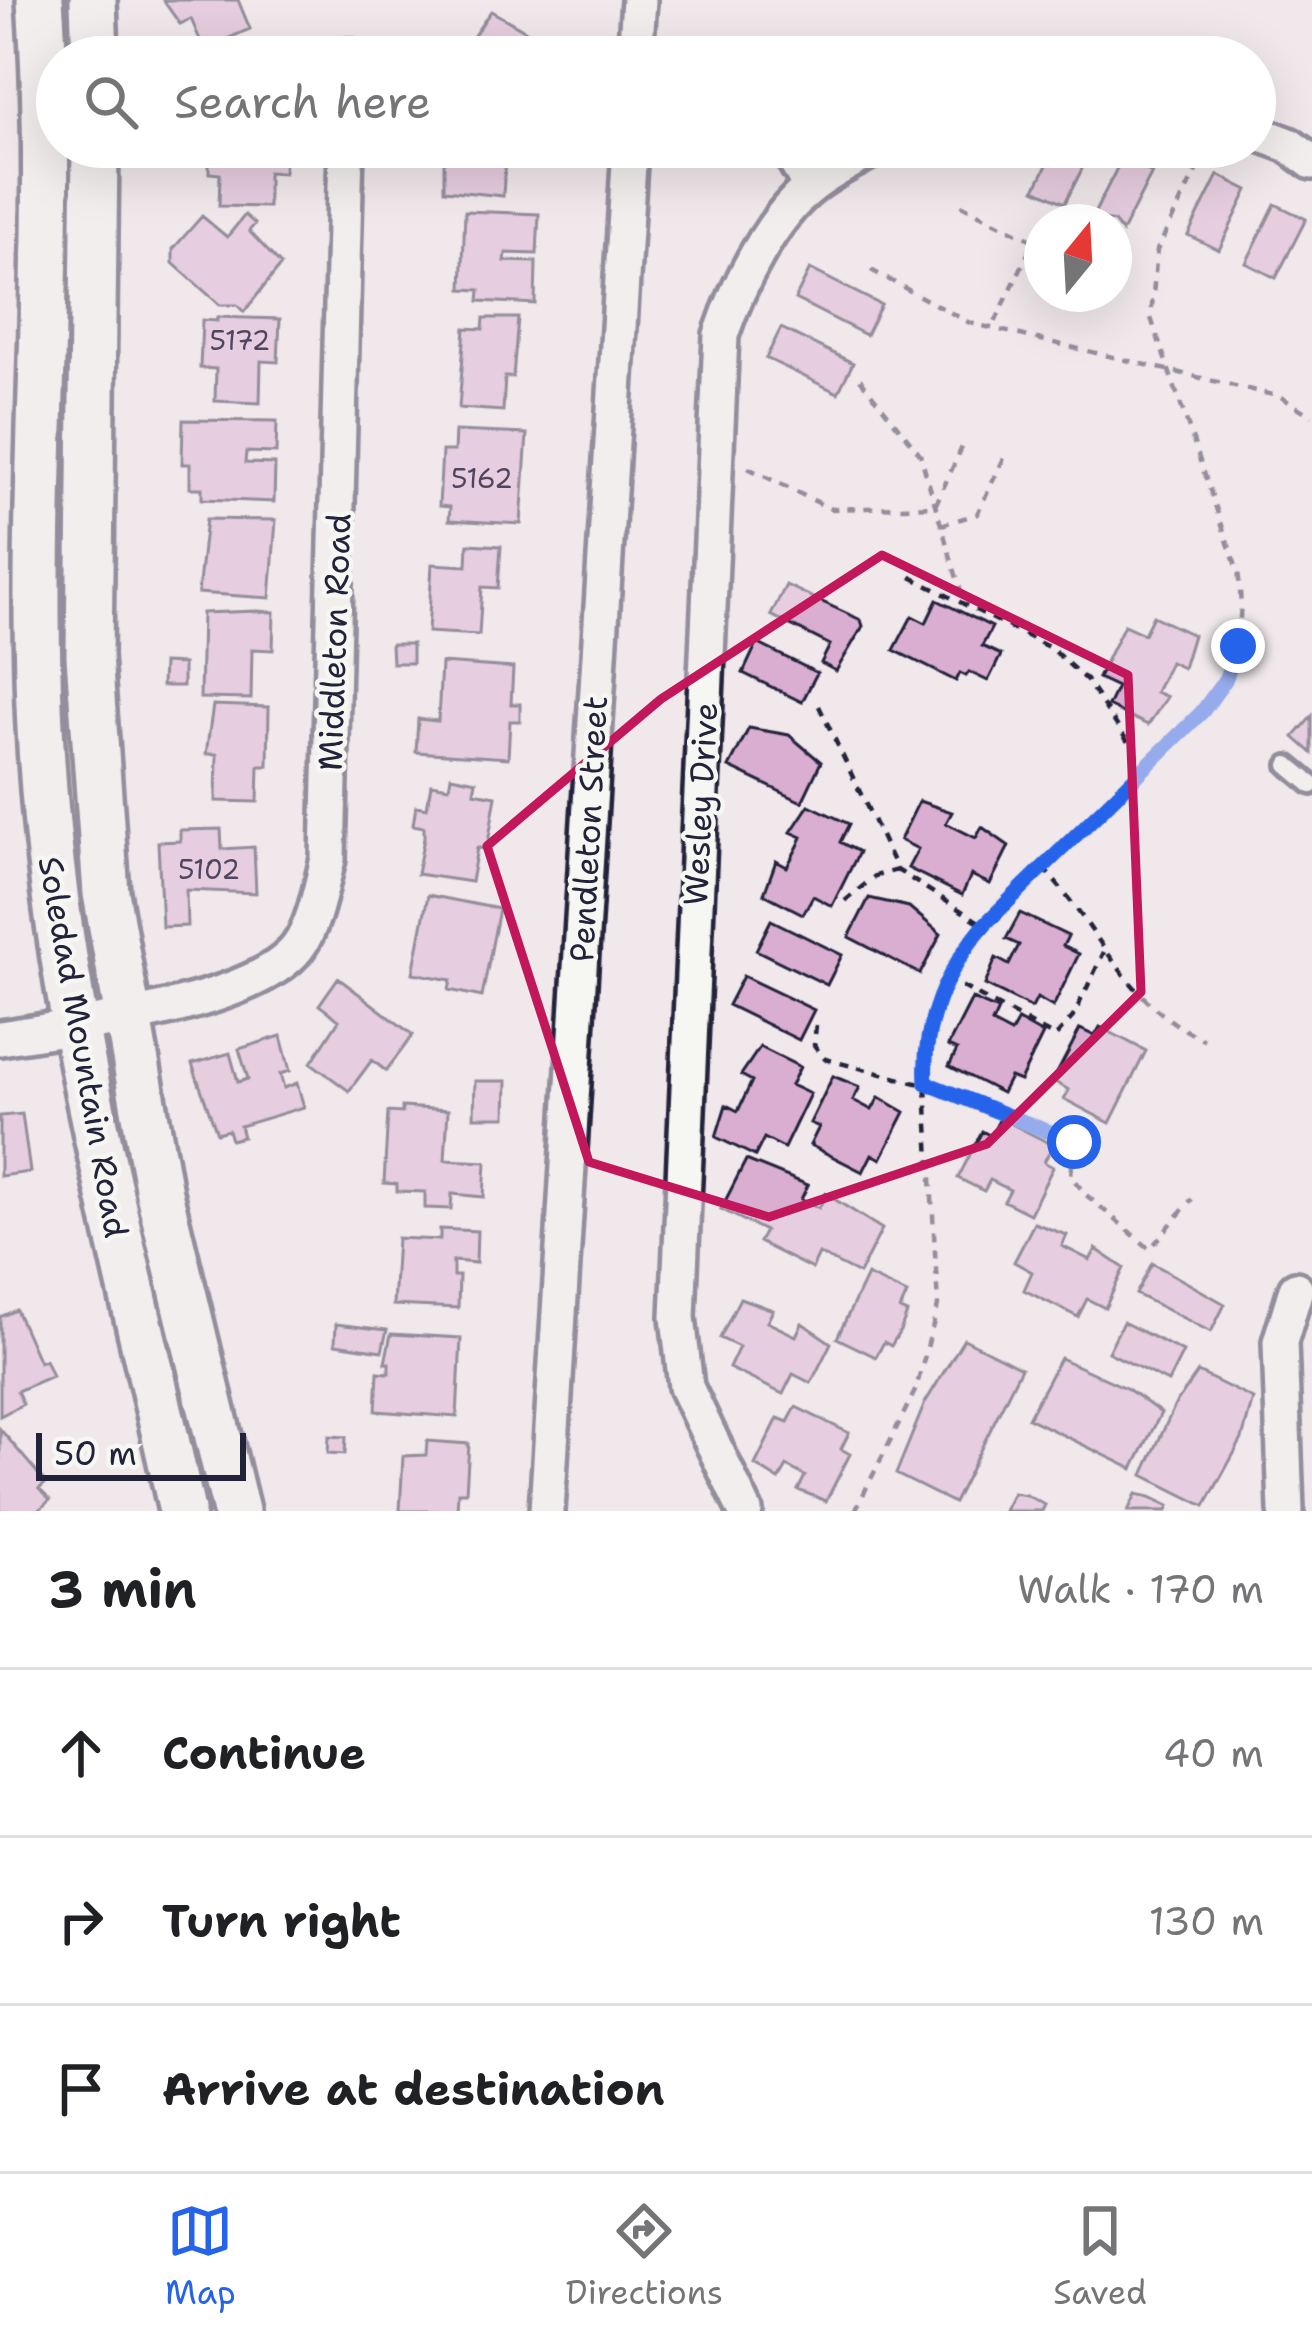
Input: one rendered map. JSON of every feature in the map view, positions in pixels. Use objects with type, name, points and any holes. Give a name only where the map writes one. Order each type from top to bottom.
[{"type":"main road","name":"Soledad Mountain Road","points":[[40,0],[40,36]]},
{"type":"main road","points":[[93,0],[94,36]]},
{"type":"main road","name":"Soledad Mountain Road","points":[[39,168],[36,657],[53,900],[108,1204],[182,1511]]},
{"type":"main road","name":"Soledad Mountain Road","points":[[95,168],[88,656],[106,893],[159,1193],[236,1511]]},
{"type":"street","points":[[636,36],[639,0]]},
{"type":"street","points":[[1276,140],[1312,162]]},
{"type":"street","name":"Middleton Road","points":[[0,1038],[129,1014],[258,979],[298,947],[328,859],[345,168]]},
{"type":"street","name":"Pendleton Street","points":[[547,1511],[629,168]]},
{"type":"street","points":[[800,168],[810,186]]},
{"type":"street","name":"Wesley Drive","points":[[745,1511],[686,1387],[678,1316],[721,335],[731,305],[780,223],[810,186],[841,168]]},
{"type":"street","points":[[1286,1511],[1280,1342],[1295,1289]]},
{"type":"lane","points":[[1288,765],[1312,784]]},
{"type":"path","points":[[855,1511],[916,1390],[938,1306],[924,1051],[946,978],[984,925],[1145,767],[1225,680],[1244,610],[1238,572],[1151,318],[1157,250],[1198,168]]},
{"type":"path","points":[[962,206],[1034,242],[992,328]]},
{"type":"path","points":[[871,270],[970,323],[1281,397],[1312,416]]},
{"type":"path","points":[[860,379],[920,454],[965,604]]},
{"type":"path","points":[[935,506],[963,445]]},
{"type":"path","points":[[716,452],[831,509],[935,506]]},
{"type":"path","points":[[941,525],[977,514],[1006,454]]},
{"type":"path","points":[[911,577],[1052,649],[1086,680],[1145,767]]},
{"type":"path","points":[[819,706],[898,870],[984,925]]},
{"type":"path","points":[[1043,868],[1072,899],[1144,1002],[1168,1023],[1204,1040]]},
{"type":"path","points":[[845,901],[875,876],[898,870]]},
{"type":"path","points":[[946,978],[1055,1037],[1073,1017],[1105,950]]},
{"type":"path","points":[[815,1025],[814,1045],[825,1059],[926,1083],[1074,1142],[1071,1176],[1085,1195],[1150,1249],[1192,1199]]},
{"type":"highlighted area","points":[[882,555],[1128,675],[1141,992],[987,1144],[769,1217],[589,1162],[487,846],[661,699]]},
{"type":"building","points":[[163,0],[238,0],[250,29],[234,36],[198,36],[191,19],[180,24]]},
{"type":"building","points":[[491,11],[535,36],[474,36]]},
{"type":"building","points":[[209,168],[284,168],[284,173],[268,172],[268,207],[219,206],[220,174],[209,173]]},
{"type":"building","points":[[444,168],[505,168],[503,196],[444,190]]},
{"type":"building","points":[[1046,168],[1082,168],[1065,203],[1035,189]]},
{"type":"building","points":[[1117,168],[1152,173],[1132,212],[1132,204],[1099,204]]},
{"type":"building","points":[[1218,175],[1248,190],[1219,250],[1188,235]]},
{"type":"building","points":[[1275,204],[1306,219],[1276,278],[1246,263]]},
{"type":"building","points":[[465,211],[539,214],[537,254],[506,253],[505,261],[536,262],[535,304],[479,301],[480,290],[462,289]]},
{"type":"building","points":[[245,215],[255,224],[249,231],[281,265],[244,312],[237,305],[220,305],[173,263],[173,249],[202,216],[227,237]]},
{"type":"building","points":[[810,269],[881,305],[866,335],[795,299]]},
{"type":"building","points":[[217,317],[280,319],[278,362],[261,361],[260,403],[215,401],[216,369],[200,368],[202,320],[217,321]]},
{"type":"building","points":[[484,318],[518,318],[513,377],[505,377],[503,411],[459,408],[465,328],[483,329]]},
{"type":"building","points":[[781,328],[853,363],[838,393],[766,358]]},
{"type":"building","points":[[183,420],[277,421],[276,453],[246,452],[245,463],[275,464],[274,502],[202,499],[202,488],[190,488],[190,464],[182,464]]},
{"type":"building","points":[[455,431],[527,434],[521,524],[449,520],[450,507],[439,506],[442,451],[454,451]]},
{"type":"building","points":[[206,519],[276,520],[270,598],[198,593]]},
{"type":"building","points":[[468,544],[501,546],[498,588],[482,587],[479,635],[428,632],[432,564],[467,566]]},
{"type":"building","points":[[786,585],[861,620],[863,626],[836,671],[821,663],[830,645],[771,615]]},
{"type":"building","points":[[937,600],[992,627],[982,646],[1001,655],[988,681],[969,672],[966,676],[960,673],[956,681],[894,650],[912,616],[926,623]]},
{"type":"building","points":[[274,612],[273,650],[252,649],[251,699],[200,698],[202,613]]},
{"type":"building","points":[[1153,616],[1193,635],[1183,668],[1170,662],[1156,692],[1167,697],[1148,725],[1108,706],[1117,687],[1098,678],[1124,625],[1144,634]]},
{"type":"building","points":[[757,643],[817,673],[802,702],[743,673]]},
{"type":"building","points":[[391,644],[412,644],[412,663],[392,663]]},
{"type":"building","points":[[163,663],[183,664],[183,686],[162,686]]},
{"type":"building","points":[[441,663],[513,668],[511,704],[520,704],[520,721],[510,721],[508,758],[416,752],[418,719],[438,721]]},
{"type":"building","points":[[213,705],[269,707],[268,766],[259,766],[258,802],[216,801],[217,754],[206,754]]},
{"type":"building","points":[[1312,716],[1312,753],[1294,737]]},
{"type":"building","points":[[749,728],[789,735],[821,762],[802,802],[729,767]]},
{"type":"building","points":[[451,776],[476,781],[474,792],[496,796],[487,849],[477,848],[471,882],[417,874],[424,827],[413,825],[416,806],[427,808],[431,784],[449,787]]},
{"type":"building","points":[[919,801],[952,812],[946,823],[976,838],[982,827],[1009,846],[990,884],[971,875],[962,895],[908,868],[918,849],[900,840]]},
{"type":"building","points":[[809,805],[849,824],[840,842],[859,852],[832,906],[813,896],[803,914],[764,894],[776,861],[787,867],[798,846],[802,837],[791,832]]},
{"type":"building","points":[[221,829],[222,849],[254,847],[256,893],[186,890],[187,926],[162,927],[158,842],[180,841],[180,830]]},
{"type":"building","points":[[428,895],[499,909],[482,997],[449,990],[451,980],[413,973]]},
{"type":"building","points":[[869,898],[909,907],[941,934],[920,974],[849,937]]},
{"type":"building","points":[[1020,913],[1068,936],[1063,946],[1079,954],[1053,1007],[1037,998],[1032,1008],[985,985],[996,958],[1009,965],[1019,945],[1006,939]]},
{"type":"building","points":[[771,920],[842,955],[827,985],[756,950]]},
{"type":"building","points":[[743,976],[814,1010],[799,1040],[728,1005]]},
{"type":"building","points":[[338,978],[413,1035],[386,1071],[372,1060],[349,1091],[311,1063],[339,1020],[319,1005]]},
{"type":"building","points":[[972,999],[998,1010],[992,1023],[1011,1033],[1018,1020],[1043,1034],[1020,1081],[1010,1077],[1002,1093],[949,1066],[957,1050],[948,1046]]},
{"type":"building","points":[[1100,1027],[1146,1051],[1110,1123],[1064,1099],[1069,1090],[1053,1081],[1080,1029],[1095,1036]]},
{"type":"building","points":[[281,1036],[290,1071],[280,1074],[284,1088],[297,1083],[304,1107],[240,1126],[243,1137],[231,1140],[228,1130],[217,1133],[192,1064],[230,1053],[238,1082],[248,1079],[239,1049]]},
{"type":"building","points":[[760,1047],[800,1067],[791,1085],[810,1094],[784,1148],[764,1138],[755,1156],[716,1137],[726,1105],[738,1111],[752,1081],[741,1075]]},
{"type":"building","points":[[833,1076],[860,1087],[853,1100],[872,1110],[879,1097],[905,1112],[881,1159],[872,1154],[863,1172],[810,1145],[819,1127],[810,1123]]},
{"type":"building","points":[[475,1081],[507,1081],[506,1117],[474,1117]]},
{"type":"building","points":[[402,1107],[448,1110],[445,1160],[486,1162],[484,1197],[452,1194],[451,1209],[425,1208],[425,1192],[397,1191],[397,1184],[384,1183],[388,1112],[402,1113]]},
{"type":"building","points":[[22,1114],[30,1172],[0,1176],[0,1116]]},
{"type":"building","points":[[1000,1118],[1053,1145],[1044,1162],[1053,1167],[1030,1214],[1004,1201],[1010,1190],[990,1180],[984,1191],[958,1178],[982,1131],[991,1136]]},
{"type":"building","points":[[746,1160],[808,1185],[801,1199],[819,1208],[826,1194],[882,1229],[859,1274],[819,1254],[812,1269],[759,1242],[765,1231],[721,1209]]},
{"type":"building","points":[[1034,1223],[1067,1235],[1062,1246],[1090,1260],[1096,1249],[1124,1268],[1105,1308],[1087,1299],[1078,1317],[1024,1290],[1032,1272],[1014,1262]]},
{"type":"building","points":[[440,1229],[477,1231],[476,1263],[453,1261],[453,1276],[459,1276],[458,1308],[393,1305],[397,1238],[440,1240]]},
{"type":"building","points":[[1152,1263],[1225,1304],[1211,1332],[1136,1294]]},
{"type":"building","points":[[867,1275],[907,1294],[900,1310],[907,1313],[901,1329],[891,1346],[884,1342],[876,1357],[837,1338]]},
{"type":"building","points":[[740,1298],[773,1310],[767,1322],[796,1336],[802,1323],[831,1343],[811,1383],[793,1374],[783,1394],[729,1368],[739,1347],[720,1338]]},
{"type":"building","points":[[16,1310],[39,1362],[45,1360],[52,1376],[17,1391],[23,1404],[0,1416],[0,1317]]},
{"type":"building","points":[[1123,1322],[1183,1352],[1168,1382],[1108,1352]]},
{"type":"building","points":[[336,1324],[387,1330],[382,1351],[335,1344]]},
{"type":"building","points":[[391,1334],[461,1338],[457,1417],[376,1411],[378,1372],[389,1373],[389,1363],[385,1363]]},
{"type":"building","points":[[964,1339],[1021,1368],[954,1503],[896,1474],[925,1403]]},
{"type":"building","points":[[1060,1358],[1128,1389],[1161,1413],[1133,1469],[1028,1418]]},
{"type":"building","points":[[1198,1372],[1253,1399],[1242,1439],[1205,1506],[1143,1475],[1175,1405]]},
{"type":"building","points":[[796,1407],[849,1433],[841,1449],[850,1454],[826,1501],[798,1490],[805,1476],[787,1466],[779,1480],[755,1465],[778,1418],[788,1422]]},
{"type":"building","points":[[0,1429],[46,1483],[39,1489],[50,1500],[38,1511],[0,1511]]},
{"type":"building","points":[[329,1436],[346,1437],[345,1454],[328,1453]]},
{"type":"building","points":[[427,1441],[469,1444],[466,1492],[458,1492],[457,1511],[400,1511],[403,1456],[426,1455]]},
{"type":"building","points":[[1013,1493],[1045,1505],[1042,1511],[1004,1511]]},
{"type":"building","points":[[1136,1494],[1169,1506],[1167,1511],[1128,1511]]},
{"type":"route","points":[[1074,1142],[974,1098],[926,1083],[924,1051],[934,1010],[952,964],[984,925],[1202,712],[1225,680],[1238,646]]}]
